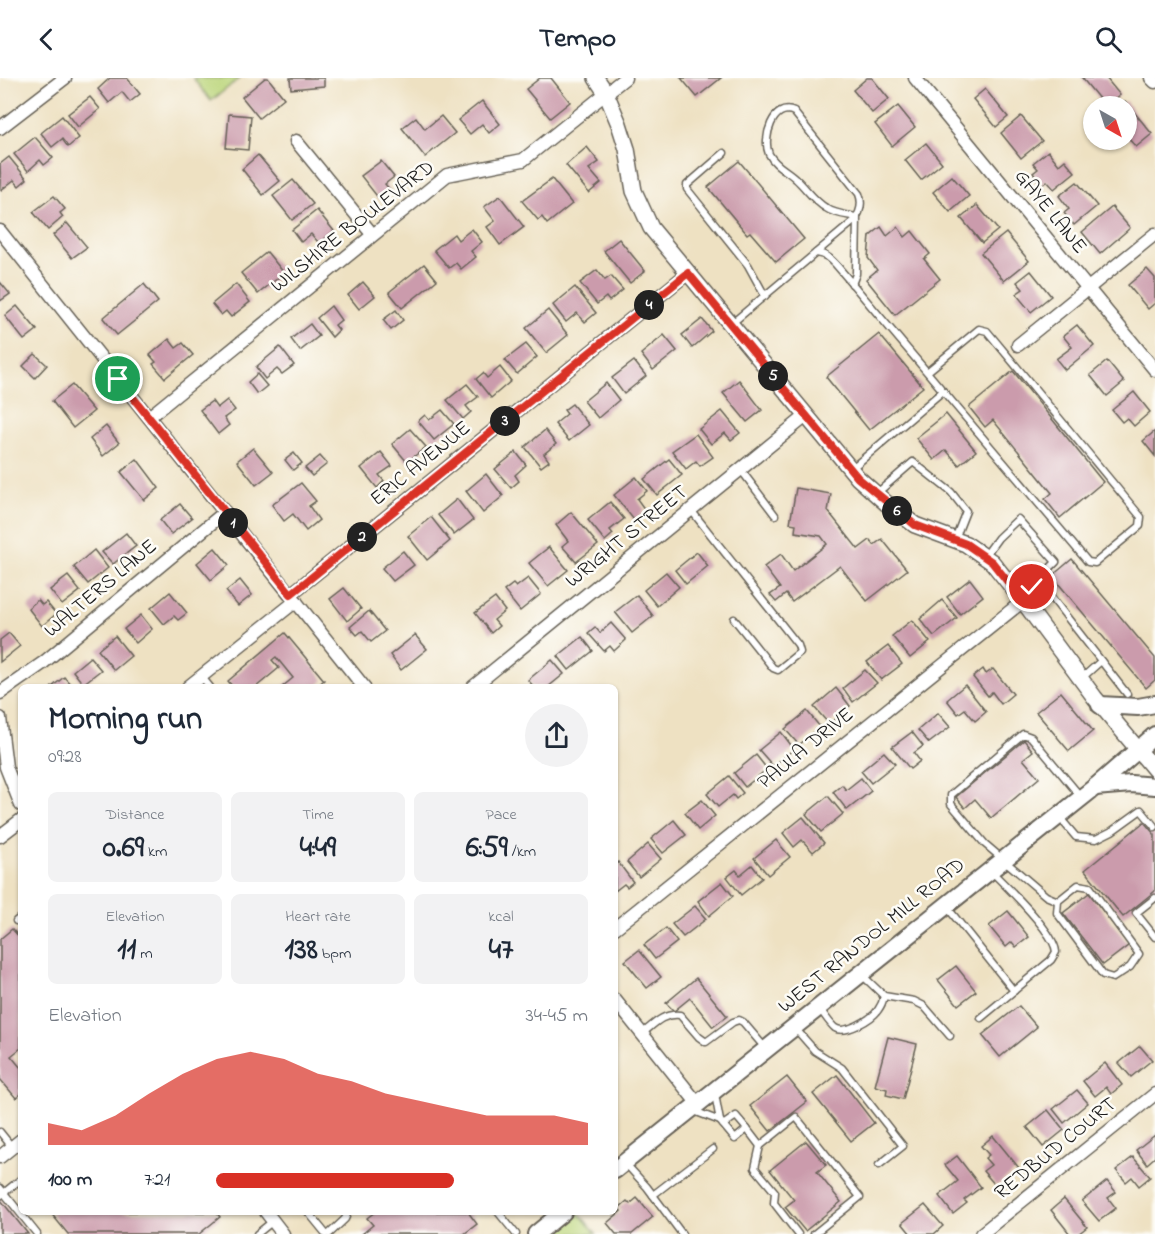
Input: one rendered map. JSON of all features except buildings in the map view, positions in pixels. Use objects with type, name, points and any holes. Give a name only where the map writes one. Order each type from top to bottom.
[{"type":"main road","points":[[1100,705],[1138,707],[1155,704]]},
{"type":"main road","name":"WEST RANDOL MILL ROAD","points":[[620,1166],[1095,787],[1155,735]]},
{"type":"main road","points":[[1095,787],[1131,784],[1155,786]]},
{"type":"main road","points":[[536,1234],[559,1215]]},
{"type":"street","points":[[0,128],[65,78]]},
{"type":"street","points":[[596,78],[606,93],[627,149],[634,191],[651,228],[850,469],[876,494],[915,525],[955,539],[992,562],[1100,705],[1155,771]]},
{"type":"street","name":"WILSHIRE BOULEVARD","points":[[149,417],[447,175],[523,160],[625,78]]},
{"type":"street","name":"GAYE LANE","points":[[915,78],[1155,370]]},
{"type":"street","points":[[1151,78],[1155,82]]},
{"type":"street","points":[[296,141],[372,234]]},
{"type":"street","points":[[0,231],[362,684]]},
{"type":"street","points":[[1018,345],[1155,234]]},
{"type":"street","name":"ERIC AVENUE","points":[[192,684],[688,273]]},
{"type":"street","name":"WRIGHT STREET","points":[[477,684],[806,416]]},
{"type":"street","name":"WALTERS LANE","points":[[0,693],[43,663],[225,512]]},
{"type":"street","name":"PAULA DRIVE","points":[[618,926],[1023,601]]},
{"type":"street","points":[[0,718],[6,767],[18,797]]},
{"type":"street","points":[[0,836],[18,822]]},
{"type":"street","points":[[618,1004],[694,1107]]},
{"type":"street","name":"REDBUD COURT","points":[[981,1234],[1155,1094]]},
{"type":"street","points":[[0,1157],[16,1143]]},
{"type":"street","points":[[269,1217],[283,1234]]},
{"type":"lane","points":[[852,284],[856,274],[857,217],[861,206],[860,194],[794,112],[782,111],[771,122],[767,145],[770,155],[780,168],[793,176],[823,207],[857,217]]},
{"type":"lane","points":[[724,153],[687,185],[687,189],[748,265],[765,296]]},
{"type":"lane","points":[[731,325],[857,217]]},
{"type":"lane","points":[[816,253],[823,254],[832,260],[1088,562],[1095,563],[1140,526],[1141,517],[987,331],[979,329],[927,372]]},
{"type":"lane","points":[[850,469],[943,391]]},
{"type":"lane","points":[[876,494],[914,462],[951,492],[966,511],[955,539]]},
{"type":"lane","points":[[741,470],[775,514]]},
{"type":"lane","points":[[692,510],[798,645],[800,652],[778,670],[773,669],[734,619]]},
{"type":"lane","points":[[985,557],[998,538],[1018,519],[1056,562],[1038,580],[1023,601]]},
{"type":"lane","points":[[1038,580],[1127,694]]},
{"type":"lane","points":[[1081,679],[1101,661]]},
{"type":"lane","points":[[202,676],[208,684]]},
{"type":"lane","points":[[1058,901],[1046,896],[985,844],[951,804],[950,799],[955,791],[1019,736],[1027,734],[1081,798]]},
{"type":"lane","points":[[1058,815],[1076,837],[1096,839],[1112,831],[1141,810],[1155,827]]},
{"type":"lane","points":[[981,1018],[1051,960],[1056,949],[1053,941],[1018,898],[990,870]]},
{"type":"lane","points":[[1078,885],[1090,887],[1139,954],[1130,968],[1113,978],[1103,975],[1057,913],[1058,901],[1078,885]]},
{"type":"lane","points":[[1155,898],[1136,913],[1155,937]]},
{"type":"lane","points":[[946,905],[1014,991]]},
{"type":"lane","points":[[861,974],[884,996],[914,1001],[924,1006],[950,1036]]},
{"type":"lane","points":[[818,1007],[835,1028],[840,1030],[855,1026],[870,1018],[879,1010],[884,996]]},
{"type":"lane","points":[[642,1034],[662,1017],[674,1014],[680,1015],[706,1042],[739,1020],[766,1049]]},
{"type":"lane","points":[[794,1027],[815,1051],[842,1068],[903,1146],[879,1165]]},
{"type":"lane","points":[[715,1090],[722,1123]]},
{"type":"lane","points":[[694,1107],[722,1123],[735,1139],[747,1129]]},
{"type":"lane","points":[[722,1123],[736,1116],[760,1146]]},
{"type":"lane","points":[[798,1234],[774,1203],[775,1192],[755,1168],[760,1146],[796,1117],[860,1197],[814,1234]]},
{"type":"lane","points":[[0,1132],[16,1143]]},
{"type":"lane","points":[[654,1195],[713,1149]]},
{"type":"lane","points":[[620,1166],[654,1195],[682,1234]]},
{"type":"lane","points":[[18,1181],[1,1192],[18,1212]]},
{"type":"lane","points":[[21,1215],[37,1234]]},
{"type":"lane","points":[[311,1215],[327,1234],[347,1215]]},
{"type":"lane","points":[[500,1215],[516,1234]]},
{"type":"lane","points":[[257,1234],[269,1217]]},
{"type":"green space","points":[[193,78],[240,78],[211,101]]},
{"type":"green space","points":[[577,1215],[581,1215],[596,1234],[553,1234]]},
{"type":"route","points":[[118,379],[291,594],[688,273],[858,478],[915,525],[966,544],[992,562],[1023,601],[1032,587]]}]
